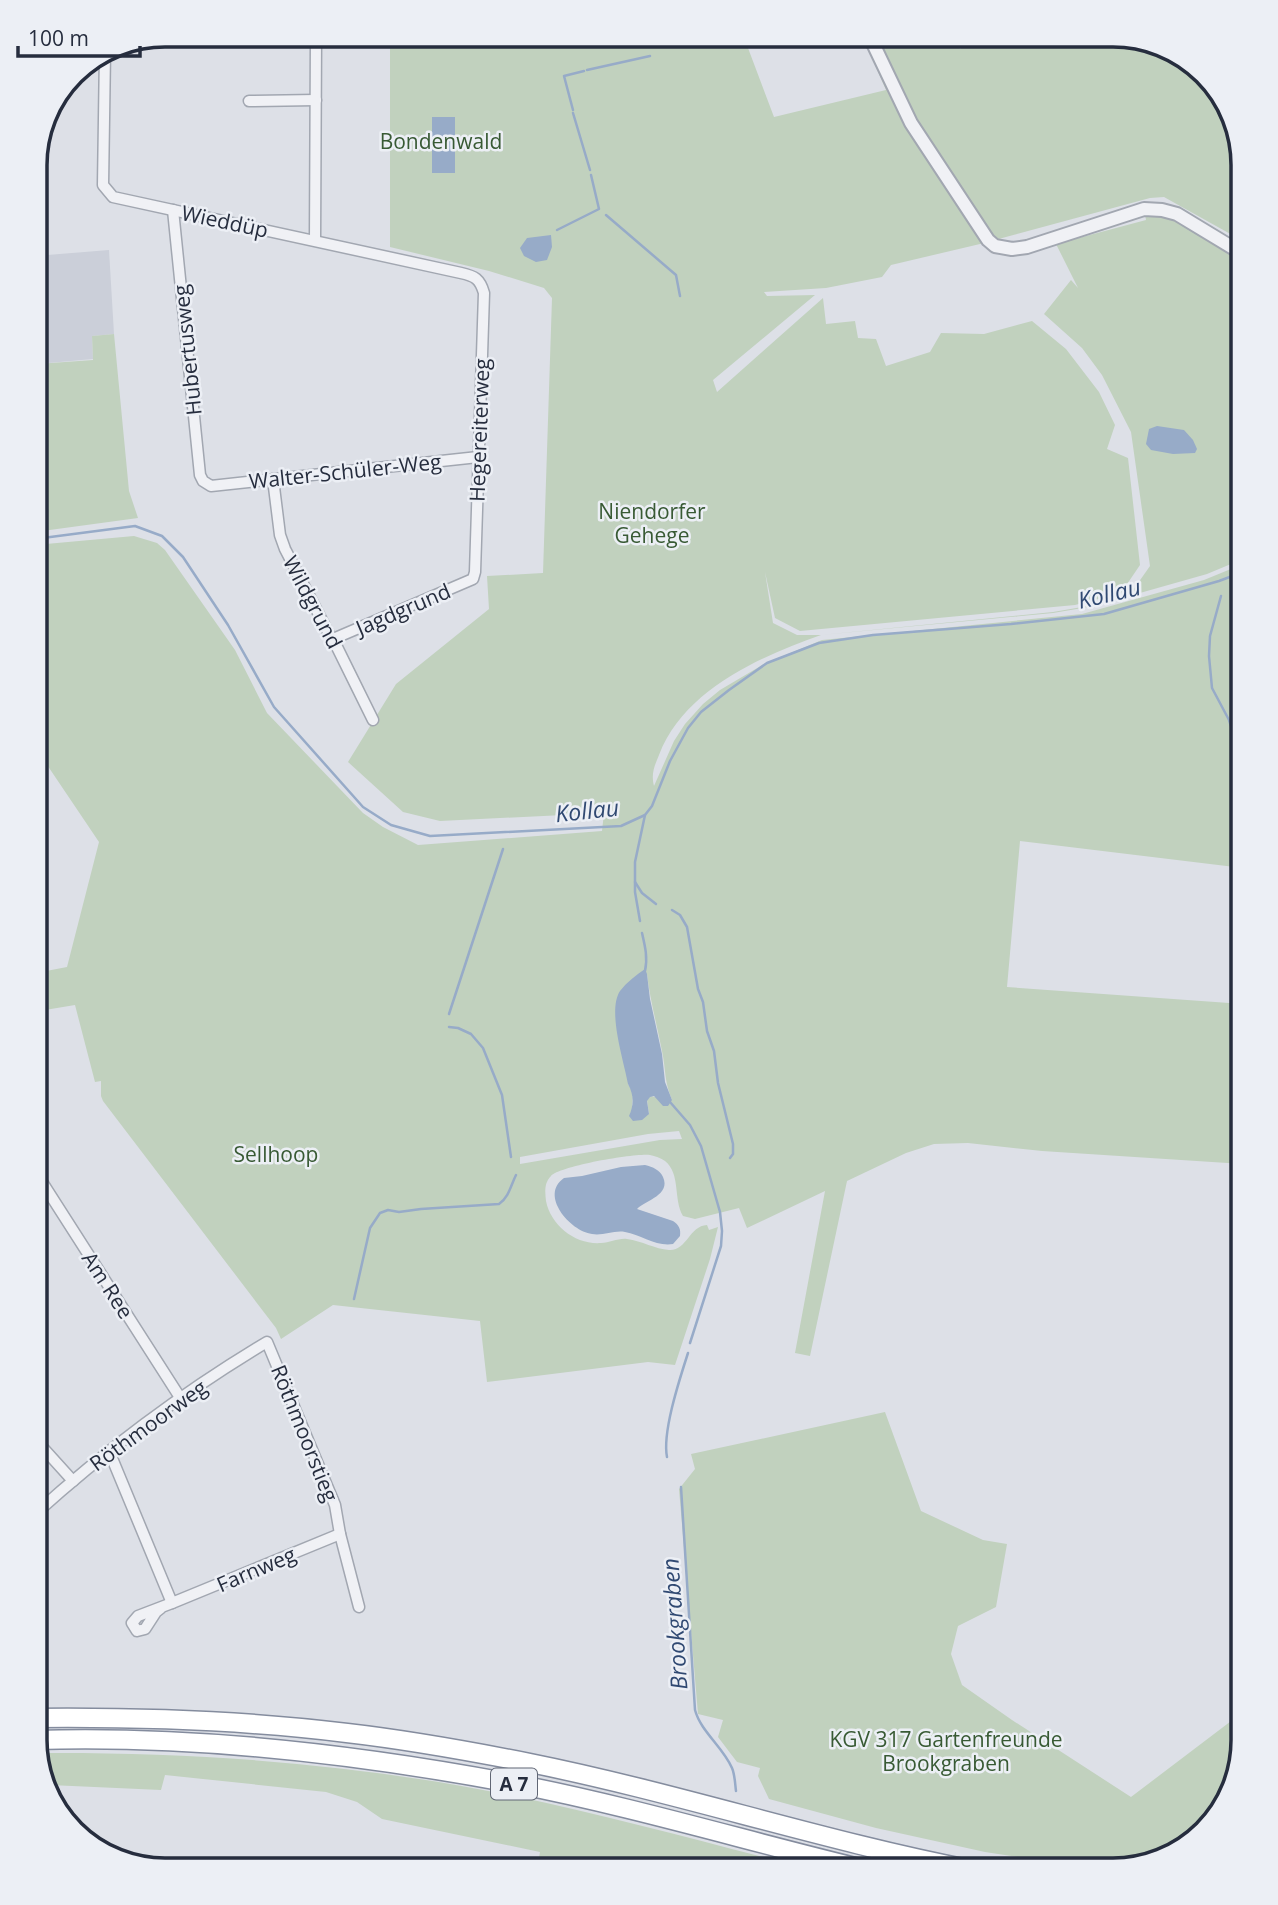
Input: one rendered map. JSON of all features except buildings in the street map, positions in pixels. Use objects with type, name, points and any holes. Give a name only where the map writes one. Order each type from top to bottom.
[{"type":"highway","name":"A 7","points":[[47,1717],[216,1721],[397,1740],[529,1763],[586,1776],[911,1858]]},
{"type":"highway","name":"A 7","points":[[47,1740],[215,1744],[302,1751],[399,1764],[517,1784],[818,1858]]},
{"type":"street","points":[[314,240],[316,47]]},
{"type":"street","points":[[875,48],[911,122],[974,221],[995,246],[1012,249],[1027,247],[1144,209],[1177,214],[1231,247]]},
{"type":"street","name":"Wieddüp","points":[[105,64],[103,185],[113,197],[474,276],[480,282]]},
{"type":"street","points":[[249,101],[316,100]]},
{"type":"street","name":"Hubertusweg","points":[[173,210],[200,475],[203,481],[211,486]]},
{"type":"street","name":"Hegereiterweg","points":[[473,579],[484,293],[480,282]]},
{"type":"street","name":"Walter-Schüler-Weg","points":[[211,486],[478,457]]},
{"type":"street","name":"Wildgrund","points":[[273,479],[280,535],[285,549],[373,720]]},
{"type":"street","name":"Jagdgrund","points":[[333,639],[473,579]]},
{"type":"street","name":"Am Ree","points":[[47,1190],[181,1399]]},
{"type":"street","name":"Röthmoorweg","points":[[47,1503],[109,1451],[267,1342]]},
{"type":"street","name":"Röthmoorstieg","points":[[267,1342],[335,1505],[359,1607]]},
{"type":"street","points":[[109,1451],[172,1603]]},
{"type":"street","points":[[47,1452],[73,1481]]},
{"type":"street","name":"Farnweg","points":[[161,1608],[340,1534]]},
{"type":"shaded area","points":[[109,250],[114,334],[92,336],[93,359],[48,363],[48,255]]},
{"type":"green space","points":[[390,47],[749,48],[774,117],[886,90],[868,48],[1120,48],[1165,59],[1201,88],[1215,106],[1227,135],[1231,166],[1231,234],[1164,197],[1150,198],[891,265],[882,277],[826,288],[764,292],[767,296],[815,295],[713,380],[717,392],[823,298],[826,324],[855,321],[858,338],[876,339],[886,366],[930,352],[941,333],[984,334],[1032,321],[1066,349],[1099,392],[1115,425],[1107,449],[1128,458],[1140,565],[1121,593],[1075,605],[800,631],[775,618],[765,572],[773,623],[797,635],[821,635],[749,665],[705,694],[686,712],[671,732],[659,755],[653,778],[654,786],[674,741],[685,724],[720,690],[764,664],[822,640],[1082,614],[1204,580],[1231,569],[1231,867],[1020,841],[1007,987],[1231,1003],[1231,1163],[1042,1151],[968,1143],[934,1144],[906,1153],[847,1181],[810,1356],[795,1353],[825,1191],[747,1228],[739,1208],[695,1219],[683,1216],[673,1173],[670,1166],[660,1158],[642,1155],[598,1161],[557,1172],[546,1185],[546,1198],[553,1218],[574,1237],[592,1243],[627,1239],[669,1250],[680,1247],[701,1226],[707,1225],[709,1230],[718,1227],[675,1365],[648,1362],[487,1382],[480,1321],[333,1305],[281,1339],[276,1328],[103,1101],[101,1081],[95,1082],[75,1005],[47,1010],[47,971],[67,967],[99,842],[48,766],[48,544],[134,536],[157,543],[165,550],[235,650],[267,713],[363,813],[383,827],[418,845],[602,831],[604,813],[440,821],[403,812],[348,762],[396,684],[489,609],[487,576],[543,573],[552,298],[544,288],[489,271],[390,247]],"holes":[[[647,974],[672,1100],[650,1096],[647,1100],[649,1114],[632,1109],[633,1093],[628,1084]],[[679,1131],[682,1139],[660,1140],[520,1164],[520,1157],[648,1134]]]},
{"type":"green space","points":[[1145,214],[1172,217],[1231,251],[1231,564],[1207,574],[1094,606],[1053,613],[821,635],[1053,612],[1094,605],[1131,593],[1150,566],[1131,432],[1102,375],[1082,348],[1044,314],[1071,280],[1078,288],[1056,244],[1146,220]]},
{"type":"green space","points":[[114,334],[129,491],[138,518],[48,530],[48,363],[93,360],[92,336]]},
{"type":"green space","name":"KGV 317 Gartenfreunde Brookgraben","points":[[885,1412],[921,1511],[983,1540],[1007,1544],[996,1607],[958,1626],[951,1654],[962,1685],[1131,1797],[1231,1721],[1227,1770],[1215,1799],[1196,1823],[1172,1842],[1143,1854],[1112,1858],[1024,1858],[985,1852],[876,1828],[769,1799],[758,1776],[760,1768],[737,1762],[718,1737],[723,1720],[698,1714],[679,1489],[695,1469],[691,1454]]},
{"type":"green space","points":[[48,1753],[218,1758],[396,1776],[552,1804],[766,1858],[539,1857],[540,1852],[382,1819],[357,1802],[326,1792],[165,1775],[161,1790],[56,1785]]},
{"type":"water","points":[[432,117],[455,117],[455,173],[432,173]]},
{"type":"water","points":[[551,235],[552,247],[547,260],[536,262],[524,256],[520,248],[527,238]]},
{"type":"water","points":[[1157,426],[1184,430],[1193,440],[1197,449],[1195,453],[1173,454],[1151,450],[1146,444],[1149,429]]},
{"type":"water","points":[[645,969],[665,1082],[672,1100],[668,1106],[663,1106],[654,1096],[650,1097],[647,1101],[649,1114],[642,1120],[633,1121],[629,1116],[632,1096],[620,1050],[615,1011],[620,991]]},
{"type":"water","points":[[645,1165],[660,1172],[665,1183],[661,1193],[637,1209],[677,1224],[680,1236],[673,1244],[661,1244],[625,1232],[592,1234],[575,1226],[560,1211],[555,1194],[557,1185],[564,1178]]},
{"type":"waterway","points":[[587,70],[650,56]]},
{"type":"waterway","points":[[573,110],[564,76],[584,71]]},
{"type":"waterway","points":[[573,113],[590,170]]},
{"type":"waterway","points":[[557,230],[599,209],[591,175]]},
{"type":"waterway","points":[[606,215],[676,275],[680,296]]},
{"type":"waterway","points":[[1183,225],[1201,236]]},
{"type":"waterway","name":"Kollau","points":[[48,537],[135,526],[162,536],[183,557],[228,625],[274,707],[363,807],[391,825],[430,836],[621,826],[645,815],[652,806],[670,761],[688,728],[701,712],[767,663],[819,643],[873,635],[1104,614],[1231,576]]},
{"type":"waterway","points":[[1221,596],[1210,636],[1209,656],[1212,688],[1231,726]]},
{"type":"waterway","name":"Brookgraben","points":[[640,921],[635,892],[635,862],[645,815]]},
{"type":"waterway","points":[[449,1014],[503,849]]},
{"type":"waterway","points":[[635,882],[642,893],[656,904]]},
{"type":"waterway","points":[[672,910],[680,915],[687,927],[733,1144],[730,1158]]},
{"type":"waterway","name":"Brookgraben","points":[[642,933],[645,971]]},
{"type":"waterway","points":[[449,1027],[471,1034],[483,1048],[502,1095],[511,1157]]},
{"type":"waterway","name":"Brookgraben","points":[[670,1102],[690,1125],[701,1146],[720,1212],[722,1231],[721,1246],[690,1343]]},
{"type":"waterway","points":[[354,1299],[370,1228],[380,1213],[388,1210],[399,1212],[499,1204],[516,1175]]},
{"type":"waterway","name":"Brookgraben","points":[[667,1457],[669,1420],[688,1353]]},
{"type":"waterway","name":"Brookgraben","points":[[681,1487],[695,1710],[702,1725],[732,1768],[736,1791]]},
{"type":"park label","name":"Bondenwald","points":[[441,141]]},
{"type":"park label","name":"Niendorfer Gehege","points":[[652,523]]},
{"type":"park label","name":"Sellhoop","points":[[276,1154]]}]
